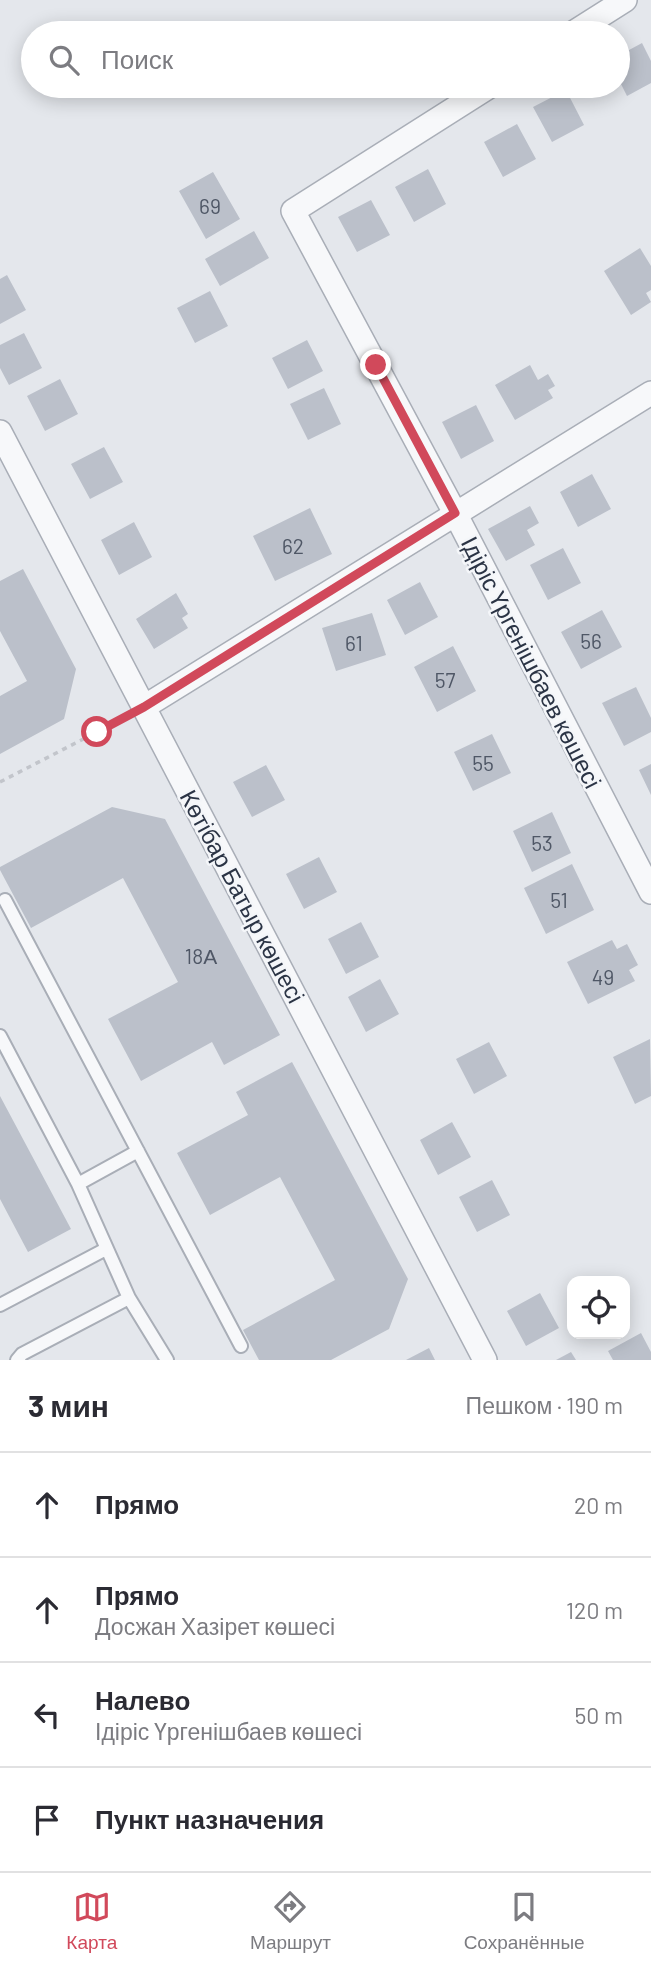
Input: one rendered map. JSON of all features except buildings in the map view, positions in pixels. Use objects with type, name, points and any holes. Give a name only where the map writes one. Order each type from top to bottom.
[{"type":"street","points":[[592,21],[625,0]]},
{"type":"street","name":"Ідіріс Үргенішбаев көшесі","points":[[471,98],[293,211],[455,513],[651,892]]},
{"type":"street","points":[[144,707],[651,393]]},
{"type":"street","name":"Көтібар Батыр көшесі","points":[[0,432],[485,1360]]},
{"type":"lane","points":[[5,900],[241,1346]]},
{"type":"lane","points":[[0,1036],[78,1184],[129,1297],[167,1360]]},
{"type":"lane","points":[[78,1184],[138,1152]]},
{"type":"lane","points":[[0,1305],[106,1249]]},
{"type":"lane","points":[[17,1360],[22,1354],[129,1297]]},
{"type":"path","points":[[0,782],[144,707]]},
{"type":"route","points":[[97,732],[144,707],[455,513],[376,365]]}]
